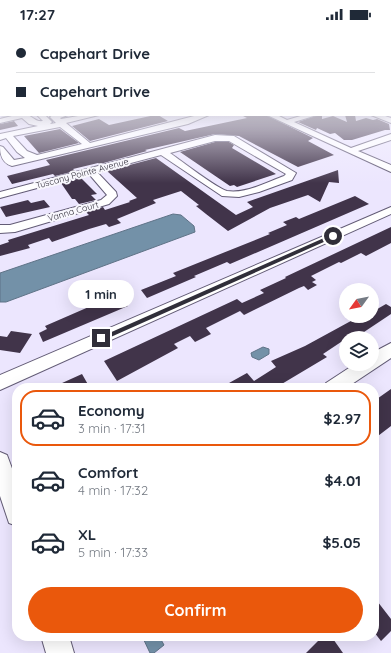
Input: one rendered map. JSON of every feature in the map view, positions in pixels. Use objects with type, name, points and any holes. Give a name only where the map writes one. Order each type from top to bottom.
[{"type":"street","points":[[0,143],[7,137],[45,125]]},
{"type":"street","points":[[67,125],[89,146]]},
{"type":"street","points":[[0,149],[12,163],[172,125]]},
{"type":"street","points":[[294,125],[391,169]]},
{"type":"street","points":[[7,137],[22,153],[28,157],[37,158]]},
{"type":"street","name":"Tuscany Pointe Avenue","points":[[0,195],[215,138],[224,137],[231,138],[291,173],[288,178],[241,194],[231,195],[222,193],[163,152]]},
{"type":"street","points":[[350,151],[391,137]]},
{"type":"street","name":"Vanna Court","points":[[0,229],[11,229],[105,202],[112,196],[112,192],[91,171]]},
{"type":"street","points":[[0,383],[391,210]]},
{"type":"street","points":[[379,357],[391,349]]},
{"type":"street","points":[[340,383],[358,371]]},
{"type":"street","points":[[0,462],[12,499]]},
{"type":"street","points":[[56,641],[60,653]]},
{"type":"water","points":[[173,214],[181,215],[194,226],[195,232],[6,302],[0,302],[0,273]]},
{"type":"water","points":[[263,347],[269,349],[269,354],[259,360],[252,357],[251,353]]},
{"type":"water","points":[[144,641],[162,641],[164,645],[154,653],[150,653]]},
{"type":"building","points":[[0,125],[18,126],[0,130]]},
{"type":"building","points":[[75,125],[152,125],[90,141],[72,126]]},
{"type":"building","points":[[213,125],[287,125],[313,138],[308,141],[334,155],[298,167],[239,136],[215,134],[145,150],[147,151],[100,164],[98,163],[73,169],[75,171],[55,176],[53,174],[12,184],[7,176],[50,165],[46,160],[179,128],[185,131]]},
{"type":"building","points":[[305,125],[389,125],[390,130],[385,130],[352,140],[344,140],[335,133],[330,134],[317,128],[316,130]]},
{"type":"building","points":[[60,129],[79,143],[39,153],[24,136]]},
{"type":"building","points":[[215,142],[229,142],[234,145],[232,148],[276,174],[237,187],[234,185],[230,186],[180,152]]},
{"type":"building","points":[[156,158],[236,215],[253,207],[247,202],[338,170],[339,183],[329,182],[320,202],[308,195],[270,208],[228,231],[196,206],[199,205],[181,191],[153,200],[156,203],[117,219],[121,223],[109,227],[106,224],[52,242],[49,238],[28,245],[30,248],[0,256],[0,245],[9,242],[8,240],[89,215],[86,212],[103,207],[105,210],[130,202],[129,201],[137,198],[107,171]]},
{"type":"building","points":[[81,178],[97,194],[91,195],[96,200],[79,204],[75,199],[72,199],[61,183]]},
{"type":"building","points":[[355,196],[369,204],[230,264],[227,262],[147,298],[141,290],[176,276],[173,273],[270,234],[268,233],[287,225],[283,222],[296,217],[299,219]]},
{"type":"building","points":[[28,200],[31,203],[44,200],[50,207],[6,217],[0,207]]},
{"type":"building","points":[[391,227],[391,243],[366,256],[361,253],[311,276],[316,280],[312,282],[317,285],[308,290],[304,286],[299,288],[244,315],[240,311],[206,328],[211,334],[195,342],[190,336],[174,344],[178,348],[117,381],[104,361],[237,299],[242,303],[264,293],[260,290]]},
{"type":"building","points":[[120,296],[128,306],[43,342],[39,333],[47,329],[45,326],[91,306],[92,307]]},
{"type":"building","points":[[386,304],[391,307],[391,314],[379,322],[379,308]]},
{"type":"building","points":[[347,323],[378,323],[366,331],[339,331],[339,343],[323,354],[327,357],[283,383],[229,383],[247,373],[254,381],[276,367],[271,361],[305,346]]},
{"type":"building","points":[[11,331],[32,334],[20,353],[0,350],[0,336],[7,337]]},
{"type":"building","points":[[82,374],[87,383],[62,383]]},
{"type":"building","points":[[391,389],[391,426],[379,435],[379,397]]},
{"type":"building","points":[[379,603],[391,619],[391,631],[381,641],[379,638]]},
{"type":"building","points":[[318,641],[335,641],[343,653],[306,653]]},
{"type":"route","points":[[101,338],[333,236]]}]
